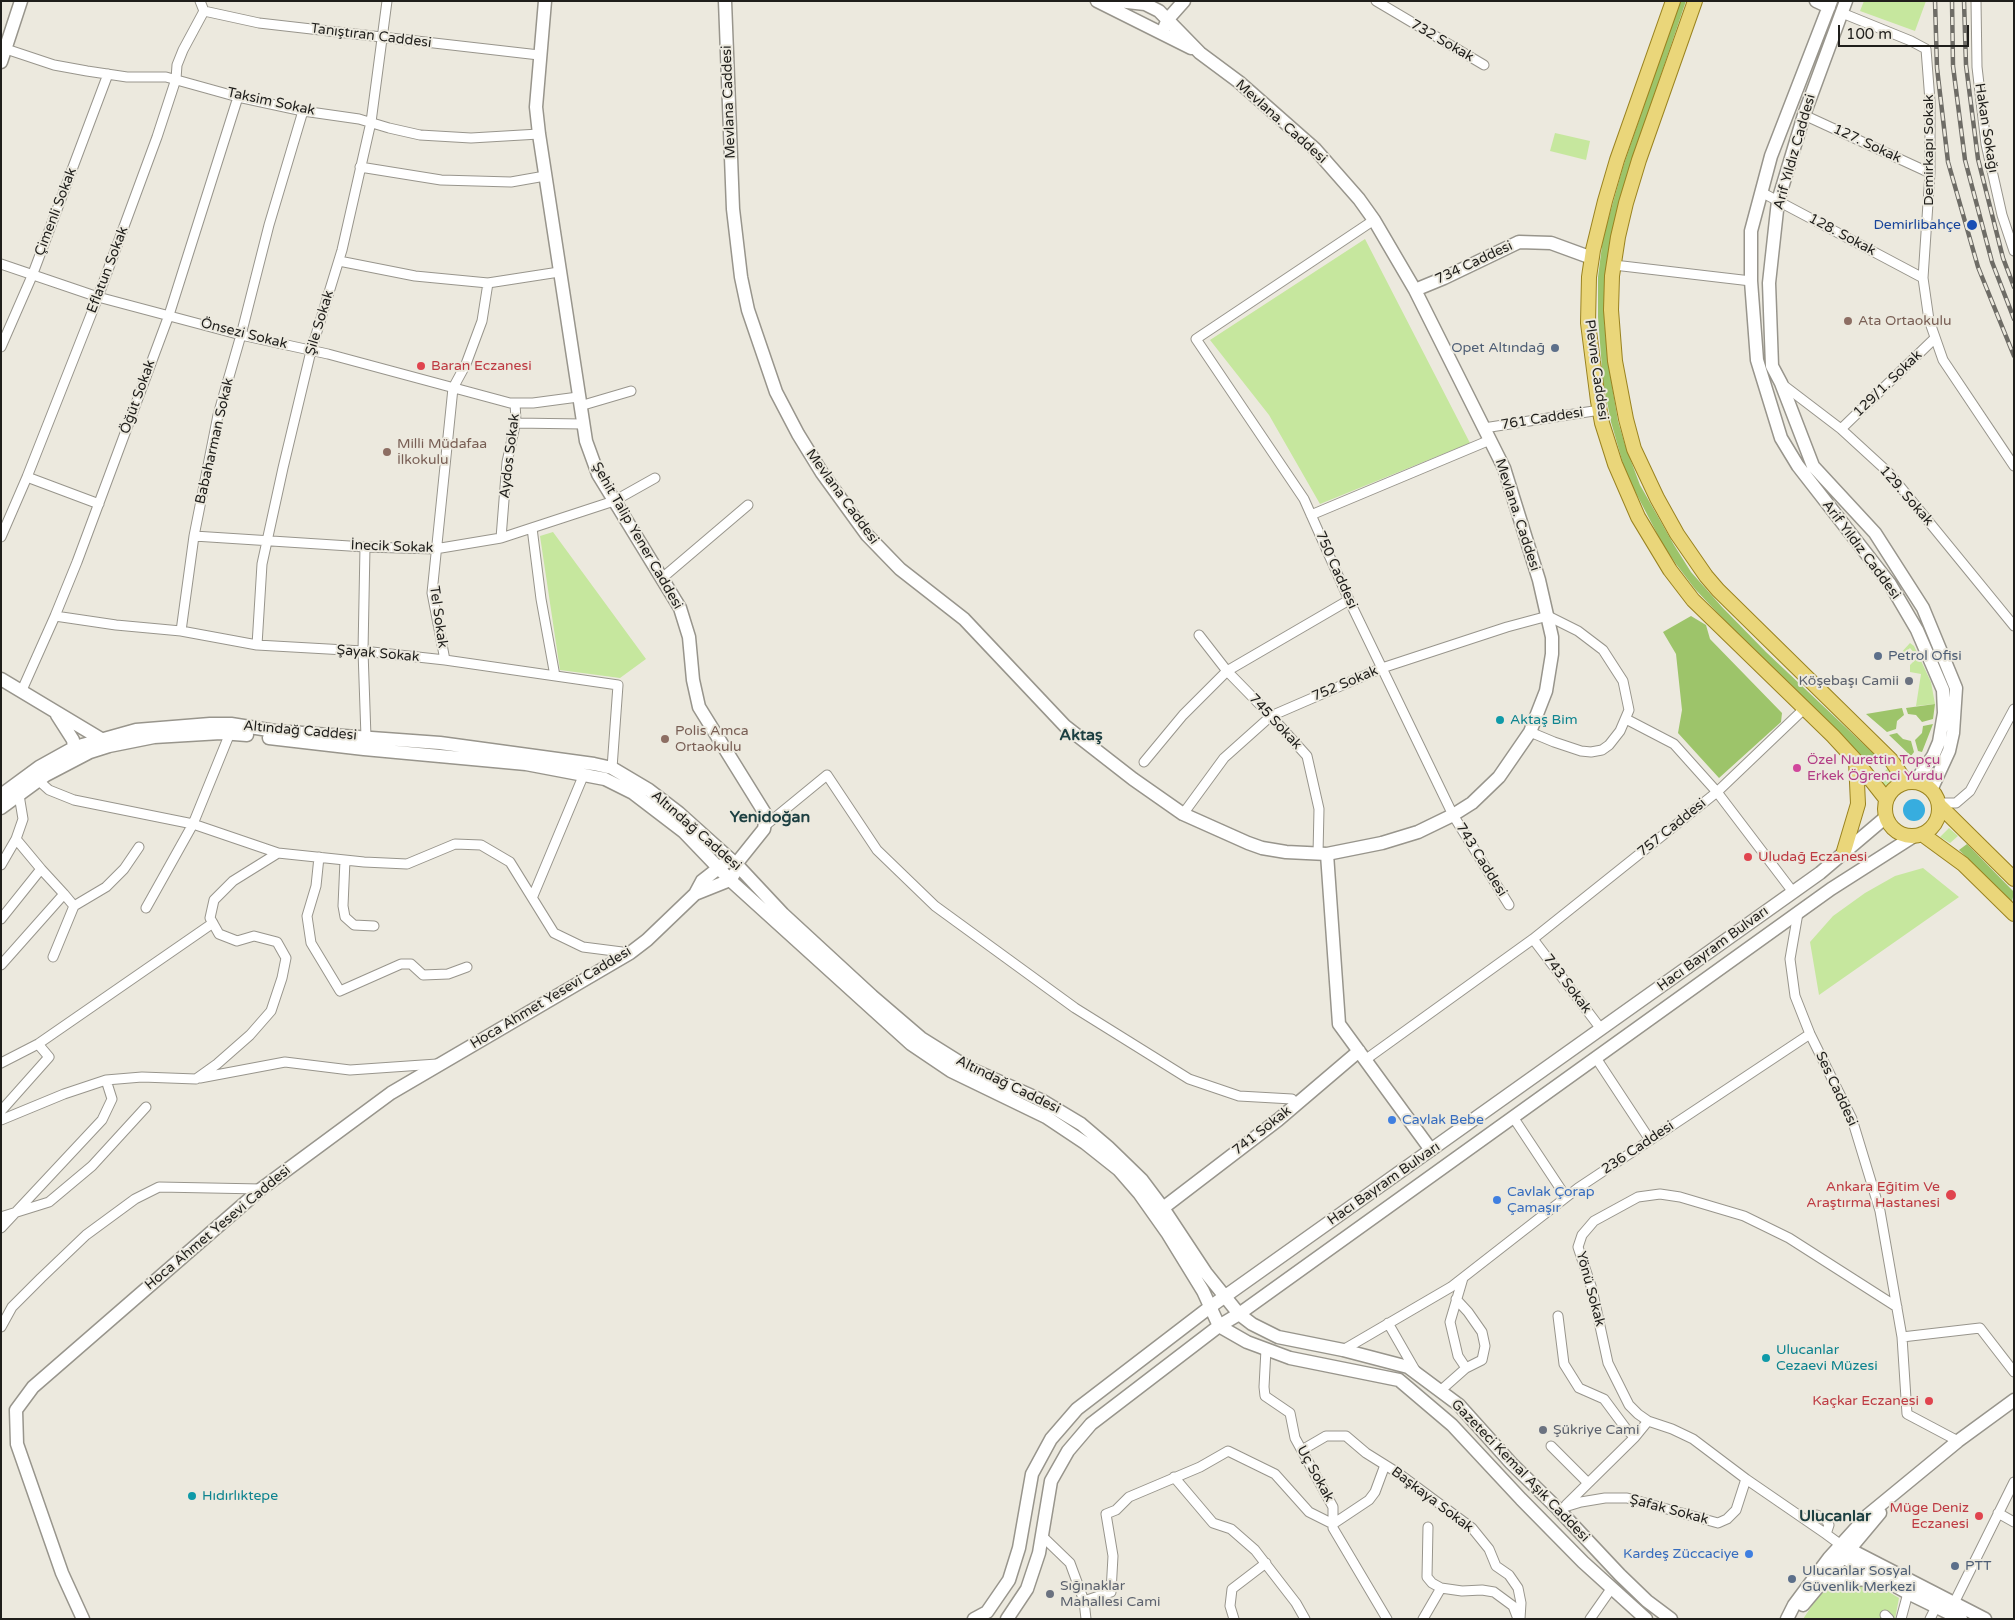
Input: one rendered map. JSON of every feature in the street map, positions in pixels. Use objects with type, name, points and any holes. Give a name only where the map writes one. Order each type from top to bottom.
[{"type":"main road","points":[[1,62],[21,1]]},
{"type":"main road","name":"Şehit Talip Yener Caddesi","points":[[545,1],[536,99],[538,134],[583,424],[594,464],[614,501],[680,608],[687,626],[694,686],[699,707],[766,815],[766,825]]},
{"type":"main road","name":"Mevlana Caddesi","points":[[726,1],[733,209],[741,277],[760,348],[776,392],[798,434],[822,473],[878,547],[919,585],[964,619],[1066,726],[1140,784],[1183,814],[1228,836],[1262,848],[1323,854]]},
{"type":"main road","name":"Mevlana. Caddesi","points":[[1096,1],[1200,53],[1239,82],[1315,149],[1374,220],[1415,290],[1504,468],[1548,616],[1552,637],[1550,672],[1541,707],[1530,732],[1499,778],[1472,803],[1453,815],[1418,832],[1382,843],[1323,854]]},
{"type":"main road","name":"Mevlana. Caddesi","points":[[1118,1],[1152,3],[1200,53]]},
{"type":"main road","points":[[1161,33],[1168,19],[1184,1]]},
{"type":"main road","name":"Plevne Caddesi","points":[[1673,1],[1604,201],[1589,277],[1588,323],[1600,410],[1607,439],[1638,517],[1670,570],[1693,600],[1805,708],[1856,761],[1886,799]]},
{"type":"main road","name":"Plevne Caddesi","points":[[1695,1],[1626,203],[1614,265],[1611,310],[1615,360],[1621,397],[1634,449],[1664,512],[1690,555],[1718,590],[1892,760],[1910,782]]},
{"type":"main road","points":[[1816,1],[1830,4]]},
{"type":"main road","points":[[1134,21],[1152,3]]},
{"type":"main road","name":"Arif Yıldız Caddesi","points":[[1830,4],[1771,156],[1751,231],[1751,281],[1757,360],[1781,438],[1798,466],[1890,584],[1918,630],[1943,690],[1944,713],[1933,756],[1910,782]]},
{"type":"main road","name":"Arif Yıldız Caddesi","points":[[1844,7],[1804,115],[1778,201],[1769,283],[1772,366],[1781,383],[1813,466],[1875,533],[1886,550],[1923,608],[1956,688],[1953,733],[1949,751],[1931,790]]},
{"type":"main road","name":"734 Caddesi","points":[[1415,290],[1519,242],[1551,243],[1592,258]]},
{"type":"main road","points":[[1,679],[101,738]]},
{"type":"main road","points":[[54,711],[69,733],[75,753]]},
{"type":"main road","name":"Altındağ Caddesi","points":[[1,808],[75,753],[101,738],[142,729],[210,724],[231,724],[274,731],[440,743],[612,768],[649,790],[668,804],[735,863],[783,914],[907,1028],[932,1046],[969,1068],[1041,1100],[1081,1124],[1132,1169],[1163,1208],[1206,1273],[1239,1314]]},
{"type":"main road","name":"Altındağ Caddesi","points":[[1,795],[39,767],[75,753],[154,737],[230,733],[364,749],[516,763],[584,774],[614,783],[646,802],[684,832],[730,880],[899,1035],[922,1053],[969,1080],[1046,1117],[1085,1143],[1119,1170],[1139,1193],[1168,1234],[1195,1277],[1218,1326]]},
{"type":"main road","points":[[1844,851],[1858,804],[1856,761]]},
{"type":"main road","points":[[2014,879],[1938,804],[1931,790],[1924,784],[1910,782],[1898,786],[1886,799],[1884,808],[1886,817],[1897,831],[1905,835],[1918,835],[1963,864],[2014,914]]},
{"type":"main road","points":[[1918,835],[1935,822],[1938,814],[1938,804]]},
{"type":"main road","name":"Hacı Bayram Bulvarı","points":[[974,1619],[988,1612],[1009,1580],[1019,1548],[1032,1474],[1051,1439],[1077,1409],[1210,1307],[1820,873],[1886,817]]},
{"type":"main road","points":[[730,880],[735,863],[759,837],[766,825]]},
{"type":"main road","name":"Hacı Bayram Bulvarı","points":[[1007,1619],[1027,1589],[1039,1553],[1051,1481],[1068,1451],[1091,1424],[1218,1326],[1239,1314],[1798,913],[1918,835]]},
{"type":"main road","name":"745 Sokak","points":[[1323,854],[1339,1024],[1431,1150]]},
{"type":"main road","name":"Hoca Ahmet Yesevi Caddesi","points":[[83,1619],[62,1573],[17,1444],[16,1410],[33,1386],[261,1188],[391,1092],[630,953],[647,940],[695,894],[702,881],[718,867],[735,863]]},
{"type":"main road","name":"Hoca Ahmet Yesevi Caddesi","points":[[695,894],[730,880]]},
{"type":"main road","name":"741 Sokak","points":[[1163,1208],[1362,1055]]},
{"type":"main road","name":"Gazeteci Kemal Aşık Caddesi","points":[[1239,1314],[1252,1324],[1278,1336],[1344,1350],[1408,1367],[1459,1405],[1511,1463],[1561,1508],[1620,1576],[1647,1601],[1671,1619]]},
{"type":"main road","name":"Gazeteci Kemal Aşık Caddesi","points":[[1218,1326],[1247,1342],[1290,1358],[1399,1380],[1452,1424],[1522,1499],[1611,1589],[1646,1619]]},
{"type":"main road","points":[[1788,1619],[1821,1584],[1868,1516],[1958,1441],[2014,1400]]},
{"type":"main road","points":[[1842,1552],[1889,1583],[1961,1619]]},
{"type":"main road","points":[[1842,1552],[1985,1619]]},
{"type":"main road","points":[[1788,1619],[1809,1584],[1842,1552]]},
{"type":"main road","points":[[1821,1584],[1836,1580],[1856,1579],[1889,1583]]},
{"type":"street","points":[[200,1],[204,11]]},
{"type":"street","name":"Şile Sokak","points":[[257,645],[262,564],[311,351],[339,261],[371,122],[387,1]]},
{"type":"street","name":"732 Sokak","points":[[1376,1],[1484,65]]},
{"type":"street","name":"Hakan Sokağı","points":[[1976,1],[1977,66],[1986,144],[2002,215],[2014,251]]},
{"type":"street","name":"Demirkapı Sokak","points":[[1844,7],[1911,40],[1926,50],[1930,101],[1930,173],[1923,278],[1929,320],[1944,360],[2014,466]]},
{"type":"street","name":"Tanıştıran Caddesi","points":[[204,11],[259,23],[539,55]]},
{"type":"street","name":"Eflatun Sokak","points":[[1,537],[27,477],[98,297],[157,137],[176,79],[177,65],[204,11]]},
{"type":"street","name":"Taksim Sokak","points":[[6,49],[54,64],[108,74],[127,77],[158,76],[176,79],[238,97],[302,110],[351,117],[397,131],[445,137],[485,138],[538,134]]},
{"type":"street","name":"Çimenli Sokak","points":[[1,347],[32,276],[108,74]]},
{"type":"street","name":"Öğüt Sokak","points":[[22,690],[55,616],[169,315],[238,97]]},
{"type":"street","name":"Babaharman Sokak","points":[[181,631],[194,536],[218,415],[242,335],[268,225],[302,110]]},
{"type":"street","name":"127. Sokak","points":[[1804,115],[1930,173]]},
{"type":"street","points":[[360,167],[441,180],[511,182],[545,176]]},
{"type":"street","name":"128. Sokak","points":[[1761,192],[1923,278]]},
{"type":"street","name":"750 Caddesi","points":[[1374,220],[1196,340],[1304,499],[1349,600],[1453,815]]},
{"type":"street","points":[[339,261],[415,276],[488,282],[559,272]]},
{"type":"street","name":"Önsezi Sokak","points":[[1,264],[98,297],[242,335],[328,354],[515,404],[579,401],[631,391]]},
{"type":"street","points":[[1614,265],[1751,281]]},
{"type":"street","name":"Tel Sokak","points":[[445,660],[432,593],[453,388],[466,364],[482,321],[488,282]]},
{"type":"street","name":"129/1. Sokak","points":[[1841,429],[1935,338]]},
{"type":"street","name":"129. Sokak","points":[[1781,383],[1841,429],[1889,473],[2014,626]]},
{"type":"street","name":"Aydos Sokak","points":[[501,538],[507,462],[515,423],[515,404]]},
{"type":"street","name":"761 Caddesi","points":[[1484,428],[1600,410]]},
{"type":"street","points":[[515,423],[583,424]]},
{"type":"street","points":[[1311,514],[1490,440]]},
{"type":"street","points":[[27,477],[98,504]]},
{"type":"street","name":"İnecik Sokak","points":[[194,536],[365,547],[435,549],[501,538],[532,528],[614,501],[655,478]]},
{"type":"street","points":[[661,579],[748,505]]},
{"type":"street","points":[[532,528],[541,599],[555,676]]},
{"type":"street","points":[[365,547],[363,652],[366,737]]},
{"type":"street","points":[[1144,762],[1183,715],[1227,671],[1349,600]]},
{"type":"street","name":"Şayak Sokak","points":[[55,616],[116,625],[181,631],[257,645],[445,660],[618,685],[612,768]]},
{"type":"street","points":[[1530,732],[1563,745],[1591,752],[1609,745],[1620,731],[1628,710],[1623,681],[1603,650],[1578,631],[1548,616]]},
{"type":"street","name":"752 Sokak","points":[[1183,814],[1224,758],[1271,716],[1382,668],[1507,627],[1548,616]]},
{"type":"street","name":"745 Sokak","points":[[1199,635],[1227,671],[1271,716],[1306,756],[1319,809],[1323,854]]},
{"type":"street","name":"757 Caddesi","points":[[1362,1055],[1533,939],[1717,792],[1805,708]]},
{"type":"street","points":[[1938,804],[1956,803],[1970,791],[2014,709]]},
{"type":"street","points":[[1626,719],[1674,744],[1717,792],[1793,892]]},
{"type":"street","points":[[146,908],[193,824],[230,733]]},
{"type":"street","points":[[533,896],[584,774]]},
{"type":"street","points":[[766,825],[827,775],[877,850],[935,906],[1075,1008],[1189,1079],[1239,1096],[1292,1099]]},
{"type":"street","points":[[38,780],[49,790],[74,800],[193,824],[278,853],[407,864],[455,844],[481,844],[510,862],[533,896],[554,933],[583,947],[630,953]]},
{"type":"street","points":[[1,865],[16,839],[23,819],[18,795]]},
{"type":"street","name":"743 Caddesi","points":[[1453,815],[1509,905]]},
{"type":"street","points":[[16,839],[74,906]]},
{"type":"street","points":[[53,956],[74,906],[106,887],[124,869],[139,847]]},
{"type":"street","points":[[196,1079],[217,1064],[250,1035],[272,1011],[286,958],[277,942],[254,936],[237,940],[219,934],[210,918],[214,900],[233,881],[278,853]]},
{"type":"street","points":[[319,857],[316,886],[307,916],[311,943],[340,991],[401,964],[411,964],[424,975],[448,974],[467,967]]},
{"type":"street","points":[[345,860],[343,906],[345,917],[354,925],[374,926]]},
{"type":"street","points":[[1,919],[41,869]]},
{"type":"street","points":[[1,965],[64,894]]},
{"type":"street","name":"Ses Caddesi","points":[[1798,913],[1790,959],[1795,996],[1810,1034],[1852,1119],[1880,1211],[1902,1336],[1907,1414],[1958,1441]]},
{"type":"street","points":[[1,1063],[38,1044],[213,924]]},
{"type":"street","name":"743 Sokak","points":[[1533,939],[1601,1029]]},
{"type":"street","name":"236 Caddesi","points":[[1344,1350],[1450,1287],[1566,1197],[1810,1034]]},
{"type":"street","points":[[1,1111],[49,1057],[38,1044]]},
{"type":"street","points":[[1596,1058],[1650,1140]]},
{"type":"street","points":[[1,1120],[64,1094],[106,1080],[142,1077],[196,1079],[285,1062],[350,1070],[440,1064]]},
{"type":"street","points":[[1,1228],[102,1120],[112,1099],[106,1080]]},
{"type":"street","points":[[1,1217],[49,1202],[92,1166],[146,1107]]},
{"type":"street","points":[[1513,1117],[1566,1197]]},
{"type":"street","points":[[1,1327],[12,1307],[86,1235],[135,1199],[159,1187],[261,1188]]},
{"type":"street","name":"Yönü Sokak","points":[[1746,1479],[1692,1439],[1672,1429],[1648,1421],[1629,1405],[1608,1363],[1592,1289],[1578,1247],[1582,1235],[1594,1221],[1638,1197],[1660,1194],[1680,1197],[1744,1216],[1789,1238],[1898,1307]]},
{"type":"street","points":[[1464,1276],[1450,1322],[1458,1356],[1466,1368]]},
{"type":"street","points":[[1440,1391],[1466,1368],[1482,1360],[1484,1346],[1482,1332],[1456,1299]]},
{"type":"street","points":[[1558,1316],[1564,1364],[1579,1388],[1604,1399],[1626,1430],[1635,1437]]},
{"type":"street","points":[[1388,1323],[1418,1375]]},
{"type":"street","points":[[1902,1336],[1980,1328],[2014,1372]]},
{"type":"street","name":"Uç Sokak","points":[[1266,1349],[1264,1387],[1266,1396],[1290,1413],[1294,1438],[1333,1507],[1333,1528],[1387,1619]]},
{"type":"street","points":[[1561,1508],[1635,1437],[1648,1421]]},
{"type":"street","name":"Başkaya Sokak","points":[[1302,1450],[1326,1436],[1346,1436],[1366,1453],[1472,1528],[1489,1549],[1496,1566],[1509,1575],[1518,1588],[1522,1603],[1519,1619]]},
{"type":"street","points":[[1552,1446],[1588,1483]]},
{"type":"street","points":[[1084,1601],[1111,1592],[1113,1556],[1106,1514],[1116,1510],[1129,1497],[1200,1467],[1228,1451],[1275,1474],[1309,1512],[1333,1524],[1369,1500],[1375,1492],[1385,1465]]},
{"type":"street","points":[[1174,1477],[1213,1523],[1231,1529],[1255,1550],[1305,1619]]},
{"type":"street","points":[[1746,1479],[1826,1534],[1842,1552]]},
{"type":"street","name":"Şafak Sokak","points":[[1561,1508],[1605,1498],[1627,1498],[1718,1523],[1728,1519],[1736,1510],[1746,1479]]},
{"type":"street","points":[[1954,1604],[2014,1482]]},
{"type":"street","points":[[1998,1514],[2014,1522]]},
{"type":"street","points":[[1428,1527],[1427,1577],[1432,1583],[1441,1588],[1494,1592],[1512,1606],[1519,1619]]},
{"type":"street","points":[[1042,1536],[1070,1563],[1084,1601],[1086,1619]]},
{"type":"street","points":[[1234,1619],[1230,1606],[1232,1589],[1266,1563]]},
{"type":"street","points":[[1423,1619],[1441,1588]]},
{"type":"street","points":[[1590,1619],[1611,1589]]},
{"type":"street","points":[[1901,1619],[1908,1593]]},
{"type":"street","points":[[1930,1619],[1936,1607]]},
{"type":"green space","points":[[1680,1],[1686,1],[1634,154],[1610,245],[1604,317],[1608,362],[1618,421],[1640,485],[1691,572],[1766,652],[1876,756],[1867,764],[1728,624],[1695,589],[1676,564],[1662,543],[1626,474],[1611,422],[1603,381],[1598,317],[1598,277],[1603,238],[1623,167]]},
{"type":"green space","points":[[1864,1],[1926,1],[1915,31],[1860,11]]},
{"type":"green space","points":[[1555,133],[1590,141],[1586,160],[1550,151]]},
{"type":"green space","points":[[1365,239],[1470,443],[1320,504],[1269,415],[1210,340]]},
{"type":"green space","points":[[553,532],[646,659],[620,678],[560,670],[540,536]]},
{"type":"green space","points":[[1691,616],[1706,625],[1710,639],[1782,713],[1781,722],[1719,778],[1678,733],[1682,710],[1676,654],[1663,632]]},
{"type":"green space","points":[[1910,643],[1914,646],[1931,682],[1935,704],[1916,706],[1921,674],[1910,672],[1910,665],[1916,659],[1916,655],[1910,648],[1901,656],[1899,655]]},
{"type":"green space","points":[[1935,704],[1933,719],[1922,722],[1916,715],[1908,714],[1906,708]]},
{"type":"green space","points":[[1902,708],[1904,715],[1897,721],[1896,729],[1887,732],[1866,714]]},
{"type":"green space","points":[[1933,724],[1922,752],[1918,751],[1915,740],[1922,733],[1923,726]]},
{"type":"green space","points":[[1897,733],[1903,739],[1911,741],[1914,752],[1911,756],[1889,735]]},
{"type":"green space","points":[[1888,768],[1897,777],[1885,787],[1878,778]]},
{"type":"green space","points":[[1949,828],[1958,836],[1950,843],[1940,837]]},
{"type":"green space","points":[[1967,844],[2014,892],[2012,902],[1959,850]]},
{"type":"green space","points":[[1923,868],[1959,897],[1819,995],[1810,942],[1833,916],[1865,893],[1895,876]]},
{"type":"green space","points":[[1853,1583],[1877,1585],[1899,1598],[1895,1619],[1803,1619],[1823,1589]]},
{"type":"water","points":[[1914,799],[1922,802],[1925,810],[1922,818],[1914,821],[1906,818],[1903,810],[1906,802]]},
{"type":"railway","points":[[1935,1],[1937,68],[1948,162],[1978,267],[2014,356]]},
{"type":"railway","points":[[1952,1],[1953,66],[1965,160],[1992,262],[2014,319]]},
{"type":"railway","points":[[1964,1],[1966,65],[1978,159],[2003,258],[2014,287]]},
{"type":"place","name":"Demirlibahçe","points":[[1972,225]]},
{"type":"place","name":"Ata Ortaokulu","points":[[1848,321]]},
{"type":"place","name":"Opet Altındağ","points":[[1555,348]]},
{"type":"place","name":"Baran Eczanesi","points":[[421,366]]},
{"type":"place","name":"Milli Müdafaa İlkokulu","points":[[387,452]]},
{"type":"place","name":"Petrol Ofisi","points":[[1878,656]]},
{"type":"place","name":"Köşebaşı Camii","points":[[1909,681]]},
{"type":"place","name":"Aktaş Bim","points":[[1500,720]]},
{"type":"place","name":"Polis Amca Ortaokulu","points":[[665,739]]},
{"type":"place","name":"Özel Nurettin Topçu Erkek Öğrenci Yurdu","points":[[1797,768]]},
{"type":"place","name":"Uludağ Eczanesi","points":[[1748,857]]},
{"type":"place","name":"Cavlak Bebe","points":[[1392,1120]]},
{"type":"place","name":"Ankara Eğitim Ve Araştırma Hastanesi","points":[[1951,1195]]},
{"type":"place","name":"Cavlak Çorap Çamaşır","points":[[1497,1200]]},
{"type":"place","name":"Ulucanlar Cezaevi Müzesi","points":[[1766,1358]]},
{"type":"place","name":"Kaçkar Eczanesi","points":[[1929,1401]]},
{"type":"place","name":"Şükriye Cami","points":[[1543,1430]]},
{"type":"place","name":"Hıdırlıktepe","points":[[192,1496]]},
{"type":"place","name":"Müge Deniz Eczanesi","points":[[1979,1516]]},
{"type":"place","name":"Kardeş Züccaciye","points":[[1749,1554]]},
{"type":"place","name":"PTT","points":[[1955,1566]]},
{"type":"place","name":"Ulucanlar Sosyal Güvenlik Merkezi","points":[[1792,1579]]},
{"type":"place","name":"Sığınaklar Mahallesi Cami","points":[[1050,1594]]},
{"type":"district","name":"Aktaş","points":[[1081,736]]},
{"type":"district","name":"Yenidoğan","points":[[770,818]]},
{"type":"district","name":"Ulucanlar","points":[[1835,1517]]}]
